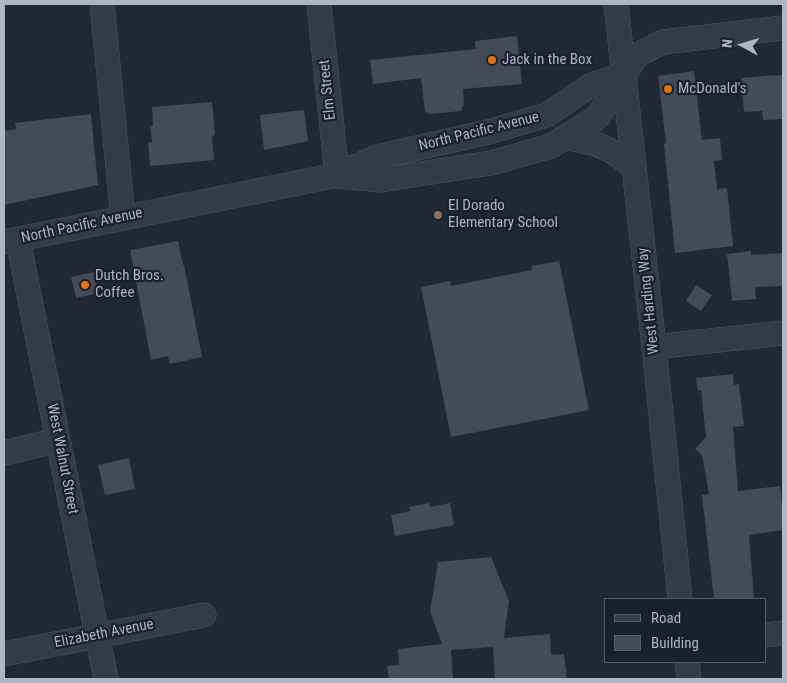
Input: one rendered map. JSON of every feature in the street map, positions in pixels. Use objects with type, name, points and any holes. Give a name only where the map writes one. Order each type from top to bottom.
[{"type":"street","points":[[102,4],[123,218]]},
{"type":"street","name":"Elm Street","points":[[319,4],[337,176]]},
{"type":"street","name":"West Harding Way","points":[[616,4],[680,598]]},
{"type":"street","points":[[623,75],[639,54],[663,42],[783,28]]},
{"type":"street","name":"North Pacific Avenue","points":[[337,176],[380,180],[491,163],[551,146],[598,117],[623,75]]},
{"type":"street","name":"North Pacific Avenue","points":[[11,241],[337,176],[377,157],[488,132],[547,116],[591,85],[623,75]]},
{"type":"street","points":[[565,137],[596,144],[634,166]]},
{"type":"street","name":"West Walnut Street","points":[[11,241],[58,440],[106,679]]},
{"type":"street","points":[[654,347],[783,333]]},
{"type":"street","points":[[4,453],[58,440]]},
{"type":"street","name":"Elizabeth Avenue","points":[[4,654],[204,615]]},
{"type":"street","points":[[767,635],[783,633]]},
{"type":"street","points":[[687,663],[689,679]]},
{"type":"building","points":[[517,36],[522,84],[463,89],[464,104],[461,111],[430,114],[425,112],[421,78],[373,84],[370,60],[476,49],[475,41]]},
{"type":"building","points":[[694,71],[702,140],[720,138],[722,160],[714,161],[717,189],[727,188],[733,246],[675,253],[664,144],[666,143],[658,76]]},
{"type":"building","points":[[783,75],[783,119],[763,120],[762,111],[744,112],[741,78]]},
{"type":"building","points":[[212,102],[215,135],[212,136],[214,160],[150,166],[148,143],[152,142],[150,126],[153,126],[152,107]]},
{"type":"building","points":[[304,110],[308,141],[264,150],[260,115]]},
{"type":"building","points":[[91,114],[98,185],[4,205],[4,131],[16,129],[15,123]]},
{"type":"building","points":[[178,241],[202,357],[170,364],[168,356],[151,360],[130,250]]},
{"type":"building","points":[[751,251],[751,255],[783,253],[783,286],[755,287],[756,299],[732,301],[727,254]]},
{"type":"building","points":[[559,261],[589,410],[451,437],[421,287],[450,281],[451,286],[532,270],[531,266]]},
{"type":"building","name":"Dutch Bros. Coffee","points":[[94,272],[98,293],[76,298],[71,277]]},
{"type":"building","points":[[696,285],[712,295],[701,311],[686,301]]},
{"type":"building","points":[[733,374],[734,385],[739,384],[744,426],[733,427],[738,491],[780,486],[783,530],[749,535],[754,598],[714,598],[702,495],[709,494],[702,455],[695,449],[706,437],[701,390],[698,391],[696,378]]},
{"type":"building","points":[[129,458],[135,489],[105,495],[98,465]]},
{"type":"building","points":[[429,503],[430,507],[450,503],[454,525],[395,536],[391,515],[410,511],[409,507]]},
{"type":"building","points":[[491,557],[509,601],[504,638],[550,634],[551,655],[564,654],[567,679],[495,679],[493,647],[451,650],[453,679],[389,679],[387,666],[399,665],[398,649],[442,644],[430,611],[438,562]]},
{"type":"place","name":"Jack in the Box","points":[[492,60]]},
{"type":"place","name":"McDonald's","points":[[668,89]]},
{"type":"place","name":"El Dorado Elementary School","points":[[438,215]]},
{"type":"place","name":"Dutch Bros. Coffee","points":[[85,285]]}]
